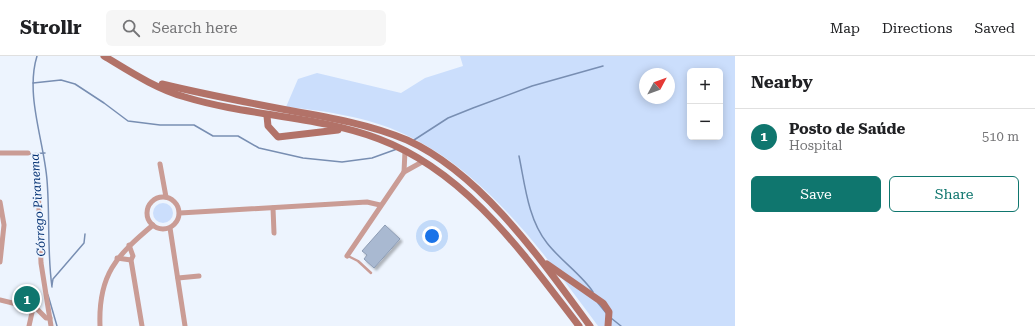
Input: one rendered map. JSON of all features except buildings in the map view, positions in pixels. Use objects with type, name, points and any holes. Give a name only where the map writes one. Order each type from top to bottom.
[{"type":"main road","points":[[104,56],[143,79],[183,97],[215,106],[347,129],[379,139],[405,151],[460,189],[491,218],[522,253],[581,326]]},
{"type":"main road","points":[[143,79],[191,91],[341,120],[381,131],[407,141],[442,160],[478,190],[541,259],[590,326]]},
{"type":"main road","points":[[268,116],[270,113],[307,113]]},
{"type":"main road","points":[[268,116],[268,126],[278,137],[347,129]]},
{"type":"main road","points":[[541,259],[603,303],[609,312],[608,326]]},
{"type":"street","points":[[404,172],[405,151]]},
{"type":"street","points":[[0,153],[28,153]]},
{"type":"street","points":[[37,158],[41,263],[51,326]]},
{"type":"street","points":[[347,256],[380,205],[404,172],[422,162]]},
{"type":"street","points":[[160,164],[166,197]]},
{"type":"street","points":[[166,197],[177,204],[180,213],[177,222],[170,228],[161,229],[153,226],[148,218],[148,209],[156,198],[166,197]]},
{"type":"street","points":[[0,202],[4,225],[0,262]]},
{"type":"street","points":[[180,213],[367,202],[380,205]]},
{"type":"street","points":[[273,208],[274,233]]},
{"type":"street","points":[[100,326],[102,298],[106,278],[117,258],[129,245],[153,226]]},
{"type":"street","points":[[170,228],[185,326]]},
{"type":"street","points":[[129,245],[133,256],[131,260],[142,326]]},
{"type":"street","points":[[117,258],[131,260]]},
{"type":"street","points":[[178,278],[200,276]]},
{"type":"street","points":[[0,300],[37,309],[46,318],[50,318]]},
{"type":"street","points":[[29,326],[33,308]]},
{"type":"lane","points":[[347,256],[358,261],[371,273]]},
{"type":"shaded area","points":[[460,56],[735,56],[735,326],[598,326],[557,271],[512,218],[488,193],[462,170],[434,150],[404,134],[376,123],[331,113],[286,107],[298,79],[317,73],[401,93],[425,78],[463,66]]},
{"type":"shaded area","points":[[163,203],[170,206],[173,213],[170,220],[163,223],[156,220],[153,213],[156,206]]},
{"type":"waterway","name":"Córrego Piranema","points":[[37,56],[33,86],[34,102],[47,180],[52,287]]},
{"type":"waterway","points":[[414,140],[448,118],[473,108],[532,86],[603,66]]},
{"type":"waterway","points":[[33,83],[61,80],[75,84],[128,121],[160,125],[194,125],[213,136],[238,136],[259,148],[303,158],[342,162],[372,158],[397,149]]},
{"type":"waterway","points":[[29,154],[45,153]]},
{"type":"waterway","points":[[519,156],[525,190],[535,223],[552,249],[589,286],[593,292]]},
{"type":"waterway","points":[[52,285],[53,279],[84,243],[85,234]]},
{"type":"waterway","name":"Córrego Piranema","points":[[48,295],[57,326]]},
{"type":"waterway","points":[[598,303],[607,314]]},
{"type":"waterway","points":[[611,318],[621,326]]},
{"type":"place","name":"Posto de Saúde","points":[[27,299]]}]
